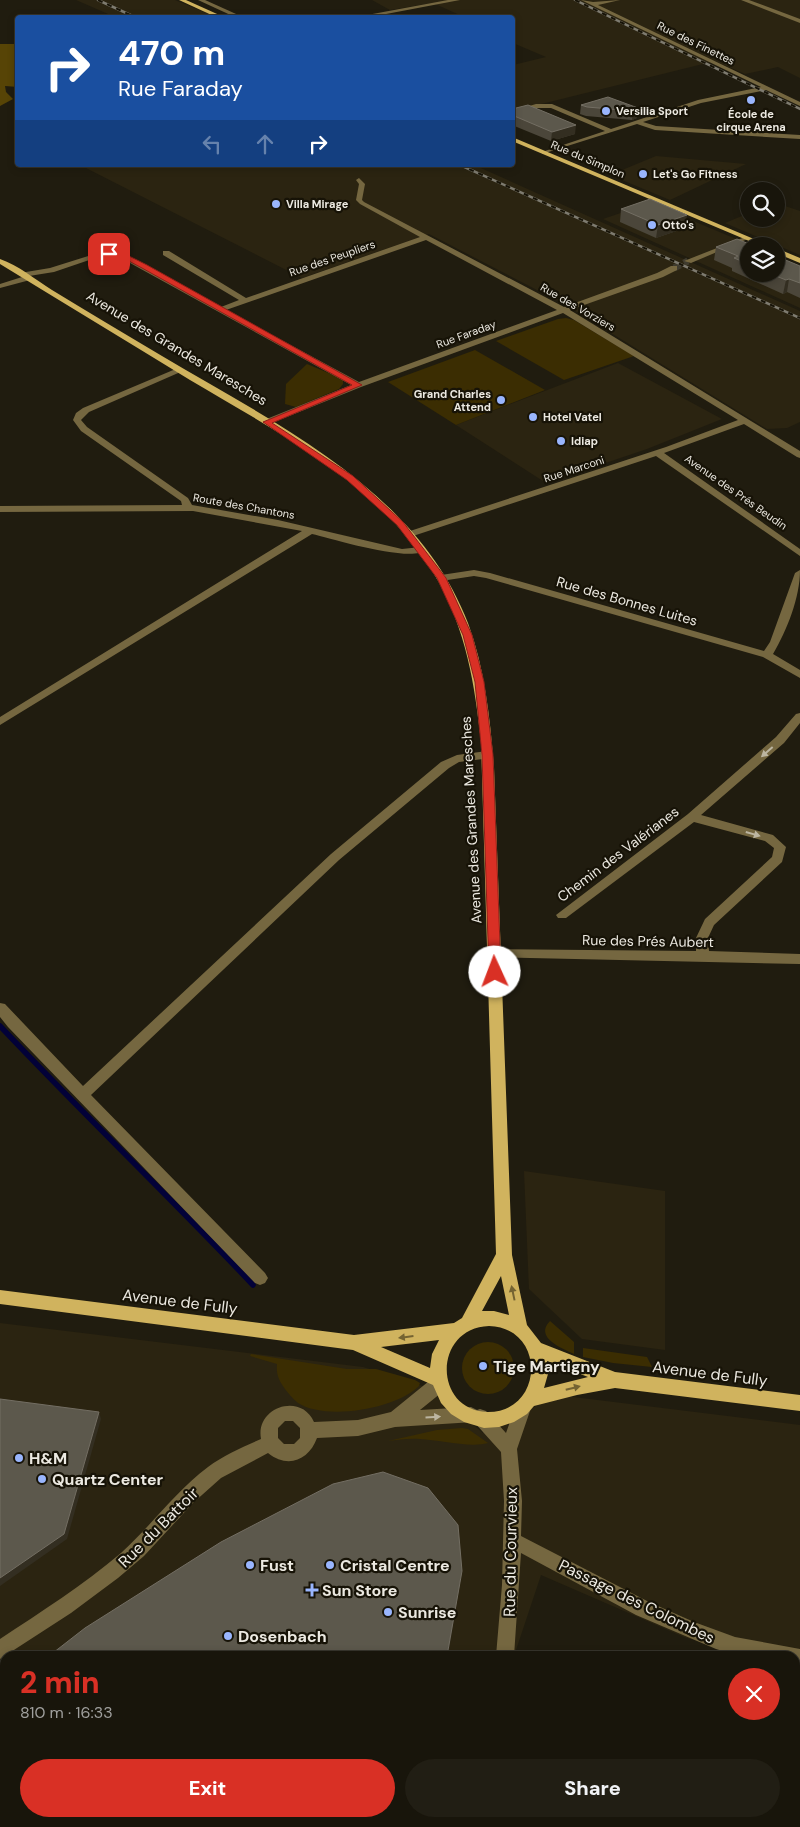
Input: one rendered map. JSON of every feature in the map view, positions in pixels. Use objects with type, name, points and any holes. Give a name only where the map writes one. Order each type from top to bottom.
[{"type":"main road","points":[[182,0],[217,15]]},
{"type":"main road","name":"Rue du Simplon","points":[[515,140],[745,237]]},
{"type":"main road","points":[[785,254],[800,260]]},
{"type":"main road","name":"Avenue des Grandes Maresches","points":[[0,261],[266,422],[350,478],[385,508],[410,534],[441,578],[468,635],[475,659],[483,705],[488,755],[504,1255],[520,1330]]},
{"type":"main road","name":"Avenue des Grandes Maresches","points":[[462,1326],[478,1307],[504,1255]]},
{"type":"main road","name":"Avenue de Fully","points":[[0,1297],[354,1343],[462,1326]]},
{"type":"main road","points":[[484,1319],[499,1320],[520,1330],[536,1349],[541,1366],[540,1383],[527,1404],[503,1417],[476,1416],[452,1402],[439,1381],[437,1366],[439,1352],[445,1340],[462,1326],[484,1319]]},
{"type":"main road","name":"Avenue de Fully","points":[[354,1343],[439,1381]]},
{"type":"main road","name":"Avenue de Fully","points":[[536,1349],[615,1380],[800,1403]]},
{"type":"main road","name":"Avenue de Fully","points":[[527,1404],[577,1387],[615,1380]]},
{"type":"street","points":[[201,0],[236,15]]},
{"type":"street","points":[[370,15],[457,0]]},
{"type":"street","name":"Rue des Finettes","points":[[584,0],[800,104]]},
{"type":"street","points":[[592,4],[617,0]]},
{"type":"street","points":[[744,0],[800,21]]},
{"type":"street","points":[[544,152],[700,101],[767,88]]},
{"type":"street","points":[[515,112],[536,106],[552,106],[611,131]]},
{"type":"street","points":[[636,122],[655,128],[800,137]]},
{"type":"street","name":"Rue des Vorziers","points":[[358,180],[362,184],[360,202],[565,310],[800,455]]},
{"type":"street","name":"Rue des Peupliers","points":[[221,309],[426,237]]},
{"type":"street","points":[[688,261],[740,241]]},
{"type":"street","points":[[166,253],[244,300]]},
{"type":"street","points":[[0,286],[25,276],[51,270],[97,255],[118,255],[144,266],[358,385]]},
{"type":"street","name":"Rue Faraday","points":[[266,422],[358,385],[660,275],[674,268]]},
{"type":"street","points":[[181,370],[86,410],[79,415],[77,420],[84,429],[185,500],[188,508]]},
{"type":"street","name":"Rue Marconi","points":[[410,534],[658,453],[744,421]]},
{"type":"street","name":"Avenue des Prés Beudin","points":[[658,453],[800,552]]},
{"type":"street","name":"Route des Chantons","points":[[0,509],[188,508],[229,513],[402,552],[421,550]]},
{"type":"street","points":[[0,722],[311,530]]},
{"type":"street","name":"Rue des Bonnes Luites","points":[[441,578],[474,573],[487,575],[767,655],[800,675]]},
{"type":"street","points":[[767,655],[774,644],[800,573]]},
{"type":"street","name":"Chemin des Valérianes","points":[[562,915],[692,817],[780,740],[800,716]]},
{"type":"street","points":[[83,1094],[335,857],[445,765],[457,759],[488,755]]},
{"type":"street","name":"Chemin des Valérianes","points":[[692,817],[769,838],[780,847],[778,859],[709,922],[702,938],[703,956]]},
{"type":"street","name":"Rue des Prés Aubert","points":[[494,954],[672,954],[800,959]]},
{"type":"street","points":[[0,1008],[260,1278]]},
{"type":"street","points":[[394,1419],[439,1381]]},
{"type":"street","name":"Rue du Courvieux","points":[[505,1651],[512,1584],[512,1501],[509,1449],[527,1404]]},
{"type":"street","points":[[291,1413],[301,1416],[308,1425],[308,1441],[300,1450],[283,1453],[271,1443],[269,1438],[271,1426],[274,1421],[285,1414],[291,1413]]},
{"type":"street","points":[[309,1430],[358,1428],[394,1419],[476,1416],[509,1449]]},
{"type":"street","name":"Rue du Battoir","points":[[0,1650],[111,1573],[152,1536],[181,1503],[208,1477],[242,1456],[271,1443]]},
{"type":"street","name":"Passage des Colombes","points":[[512,1543],[523,1545],[642,1607],[717,1641],[764,1651]]},
{"type":"shaded area","points":[[76,0],[175,0],[211,15],[110,15]]},
{"type":"shaded area","points":[[372,0],[800,0],[800,78],[778,67],[745,74],[715,61],[515,111],[515,65],[546,57],[515,44],[515,15],[460,15],[433,3],[390,10]]},
{"type":"shaded area","points":[[0,44],[15,44],[15,87],[5,86],[6,92],[13,99],[0,106]]},
{"type":"shaded area","points":[[656,156],[746,164],[670,200],[610,175]]},
{"type":"shaded area","points":[[84,167],[478,167],[800,311],[800,422],[787,428],[767,429],[564,304],[429,234],[302,278]]},
{"type":"shaded area","points":[[650,203],[740,241],[740,281],[603,219]]},
{"type":"shaded area","points":[[785,206],[800,211],[800,255],[785,249],[785,237],[758,237],[725,223],[740,217],[740,227],[785,227]]},
{"type":"shaded area","points":[[800,266],[800,308],[742,282],[785,282],[785,271]]},
{"type":"shaded area","points":[[558,319],[574,320],[634,356],[564,380],[496,341]]},
{"type":"shaded area","points":[[475,350],[545,390],[456,425],[388,382]]},
{"type":"shaded area","points":[[618,363],[722,419],[647,449],[546,483],[456,425]]},
{"type":"shaded area","points":[[307,364],[343,379],[343,384],[339,389],[296,407],[285,404],[286,384]]},
{"type":"shaded area","points":[[524,1171],[665,1191],[665,1350],[582,1339],[529,1289]]},
{"type":"shaded area","points":[[550,1321],[574,1342],[574,1354],[556,1345],[547,1337],[545,1332]]},
{"type":"shaded area","points":[[0,1323],[363,1367],[429,1388],[483,1433],[557,1395],[800,1425],[800,1651],[729,1651],[684,1637],[541,1575],[516,1651],[0,1651]]},
{"type":"shaded area","points":[[483,1342],[493,1342],[507,1349],[514,1363],[514,1373],[507,1387],[493,1394],[483,1394],[473,1390],[466,1383],[462,1373],[462,1363],[466,1353],[473,1346]]},
{"type":"shaded area","points":[[583,1348],[647,1357],[652,1367],[613,1363],[583,1357]]},
{"type":"shaded area","points":[[251,1354],[347,1369],[376,1369],[420,1383],[419,1386],[408,1394],[378,1406],[343,1412],[325,1411],[298,1403],[281,1383],[277,1364],[250,1356]]},
{"type":"shaded area","points":[[468,1429],[488,1443],[464,1444],[416,1439],[388,1441],[437,1430]]},
{"type":"building","points":[[608,97],[638,109],[633,111],[581,105]]},
{"type":"building","points":[[528,105],[576,125],[552,132],[515,116],[515,108]]},
{"type":"building","points":[[650,199],[687,215],[658,225],[621,209]]},
{"type":"building","points":[[737,239],[740,240],[740,260],[734,258],[738,256],[716,247]]},
{"type":"building","points":[[785,260],[800,266],[800,283],[789,279],[786,280]]},
{"type":"building","name":"Quartz Center","points":[[0,1399],[99,1412],[64,1534],[0,1578]]},
{"type":"building","name":"Cristal Centre","points":[[383,1472],[428,1488],[458,1525],[462,1571],[448,1651],[55,1651],[85,1628],[221,1542],[333,1484]]},
{"type":"waterway","points":[[0,1026],[253,1285]]},
{"type":"tunnel","points":[[674,268],[688,261]]},
{"type":"railway","points":[[98,0],[130,15]]},
{"type":"railway","points":[[575,0],[800,109]]},
{"type":"railway","points":[[464,167],[800,318]]},
{"type":"place","name":"École de cirque Arena","points":[[751,100]]},
{"type":"place","name":"Versilia Sport","points":[[606,111]]},
{"type":"place","name":"Let's Go Fitness","points":[[643,174]]},
{"type":"place","name":"Villa Mirage","points":[[276,204]]},
{"type":"place","name":"Otto's","points":[[652,225]]},
{"type":"place","name":"Grand Charles Attend","points":[[501,400]]},
{"type":"place","name":"Hotel Vatel","points":[[533,417]]},
{"type":"place","name":"Idiap","points":[[561,441]]},
{"type":"place","name":"Tige Martigny","points":[[483,1366]]},
{"type":"place","name":"H&M","points":[[19,1458]]},
{"type":"place","name":"Quartz Center","points":[[42,1479]]},
{"type":"place","name":"Fust","points":[[250,1565]]},
{"type":"place","name":"Cristal Centre","points":[[330,1565]]},
{"type":"place","name":"Sun Store","points":[[312,1590]]},
{"type":"place","name":"Sunrise","points":[[388,1612]]},
{"type":"place","name":"Dosenbach","points":[[228,1636]]},
{"type":"route","points":[[109,254],[127,257],[358,385],[266,422],[350,478],[369,493],[410,534],[441,578],[468,635],[480,682],[488,755],[495,972]]}]
